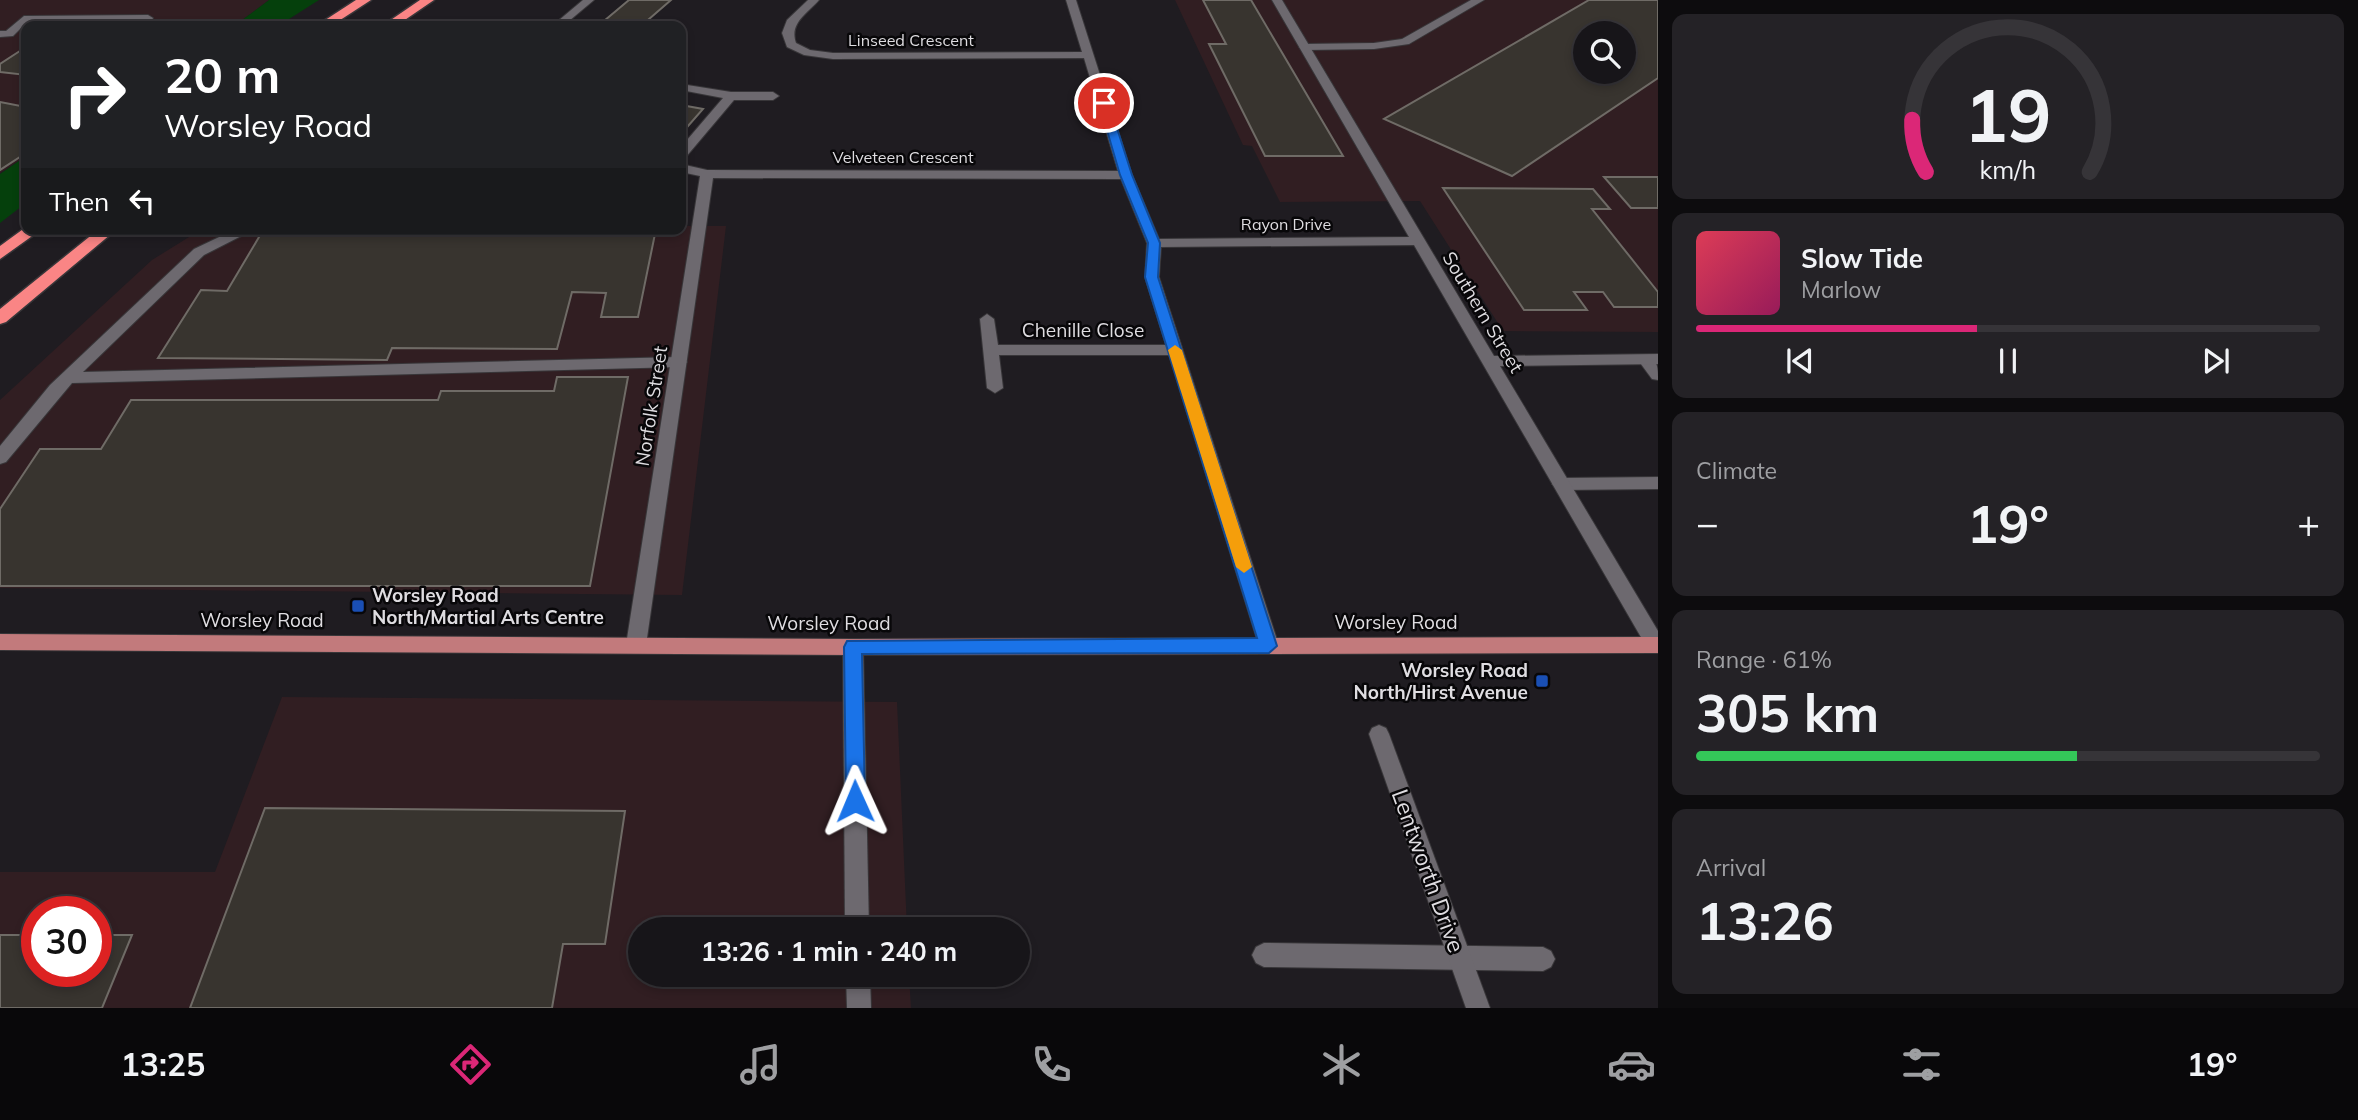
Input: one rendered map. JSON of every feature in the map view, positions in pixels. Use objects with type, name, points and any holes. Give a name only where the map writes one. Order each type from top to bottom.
[{"type":"highway","points":[[329,21],[363,0]]},
{"type":"highway","points":[[396,21],[428,0]]},
{"type":"highway","points":[[0,254],[26,235]]},
{"type":"highway","points":[[0,318],[102,235]]},
{"type":"main road","name":"Worsley Road","points":[[0,642],[853,647],[1657,645]]},
{"type":"street","points":[[564,21],[589,0]]},
{"type":"street","name":"Linseed Crescent","points":[[814,0],[792,22],[787,33],[791,45],[808,53],[833,56],[1089,55]]},
{"type":"street","points":[[1071,0],[1126,175],[1154,243],[1152,277],[1269,646]]},
{"type":"street","name":"Southern Street","points":[[1277,0],[1657,645]]},
{"type":"street","points":[[1305,47],[1374,46],[1405,42],[1479,0]]},
{"type":"street","points":[[22,21],[148,18]]},
{"type":"street","points":[[0,34],[9,34],[21,22]]},
{"type":"street","points":[[686,88],[731,96],[773,96]]},
{"type":"street","points":[[686,149],[731,96]]},
{"type":"street","name":"Velveteen Crescent","points":[[686,169],[707,174],[1126,175]]},
{"type":"street","name":"Norfolk Street","points":[[636,645],[707,174]]},
{"type":"street","points":[[0,458],[67,378],[199,252],[235,235]]},
{"type":"street","name":"Rayon Drive","points":[[1154,243],[1418,241]]},
{"type":"street","points":[[987,319],[995,388]]},
{"type":"street","name":"Chenille Close","points":[[990,350],[1175,350]]},
{"type":"street","points":[[1490,361],[1652,360],[1658,375]]},
{"type":"street","points":[[67,378],[679,362]]},
{"type":"street","points":[[1561,484],[1658,483]]},
{"type":"street","points":[[853,647],[858,917]]},
{"type":"street","name":"Lentworth Drive","points":[[1378,734],[1478,1008]]},
{"type":"street","points":[[1264,955],[1543,959]]},
{"type":"street","points":[[858,987],[859,1008]]},
{"type":"shaded area","points":[[0,0],[269,0],[241,21],[21,21],[21,159],[0,173]]},
{"type":"shaded area","points":[[1175,0],[1658,0],[1658,332],[1503,331],[1420,201],[1280,202],[1252,146],[1243,145]]},
{"type":"shaded area","points":[[686,226],[726,226],[682,595],[0,588],[0,400],[152,260],[192,235],[686,235]]},
{"type":"shaded area","points":[[282,697],[897,702],[906,917],[628,917],[628,987],[910,987],[911,1008],[0,1008],[0,872],[215,872]]},
{"type":"green space","points":[[269,0],[319,0],[286,21],[241,21]]},
{"type":"green space","points":[[21,159],[21,207],[0,223],[0,174]]},
{"type":"building","points":[[629,0],[671,0],[647,21],[604,21]]},
{"type":"building","points":[[1203,0],[1251,0],[1343,156],[1265,156],[1209,44],[1226,44]]},
{"type":"building","points":[[1589,0],[1658,0],[1658,78],[1512,176],[1384,119]]},
{"type":"building","points":[[21,50],[21,74],[0,72],[0,64]]},
{"type":"building","points":[[0,102],[21,106],[21,156],[0,170]]},
{"type":"building","points":[[686,106],[703,109],[686,128]]},
{"type":"building","points":[[1604,177],[1658,177],[1658,208],[1631,208]]},
{"type":"building","points":[[1443,188],[1593,189],[1610,209],[1592,209],[1658,292],[1658,307],[1614,307],[1603,292],[1574,292],[1587,310],[1524,310]]},
{"type":"building","points":[[260,235],[655,235],[638,317],[601,317],[606,293],[572,292],[557,349],[392,348],[387,360],[158,358],[201,290],[227,291]]},
{"type":"building","points":[[557,377],[628,377],[590,586],[0,586],[0,509],[40,449],[101,449],[131,400],[438,400],[441,391],[554,391]]},
{"type":"building","points":[[265,808],[625,811],[605,944],[563,944],[552,1008],[190,1008]]},
{"type":"building","points":[[0,935],[21,935],[21,987],[111,987],[102,1008],[0,1008]]},
{"type":"building","points":[[112,935],[132,935],[112,984]]},
{"type":"slow traffic","points":[[1175,350],[1244,567]]},
{"type":"place","name":"Worsley Road North/Martial Arts Centre","points":[[358,606]]},
{"type":"place","name":"Worsley Road North/Hirst Avenue","points":[[1542,681]]},
{"type":"route","points":[[855,801],[853,647],[1269,646],[1152,277],[1151,256],[1154,243],[1126,175],[1104,103]]}]
